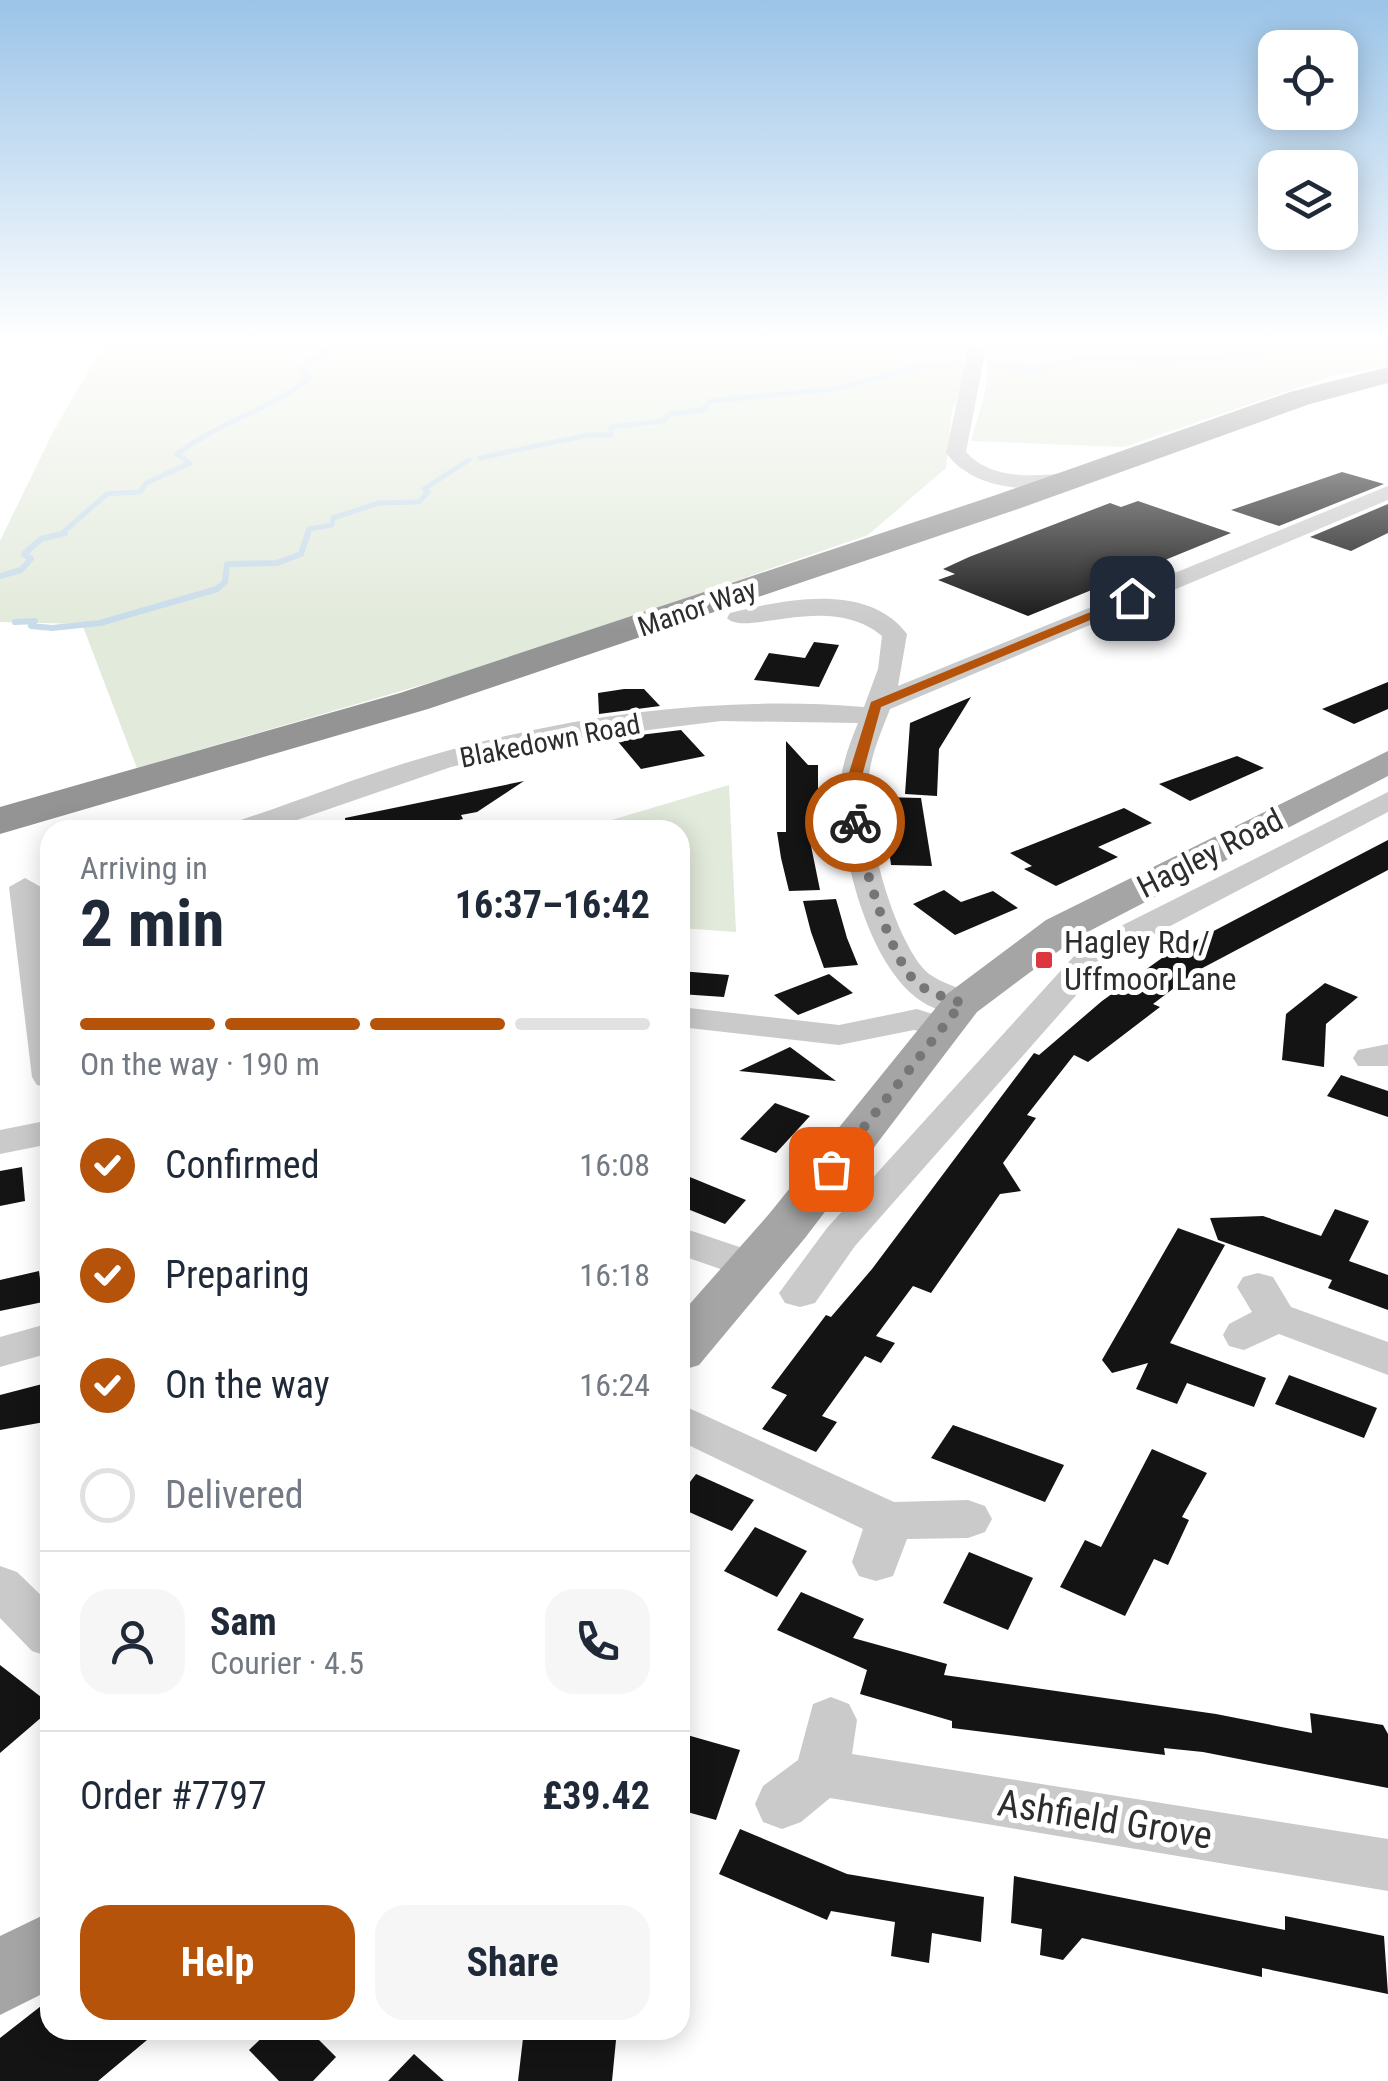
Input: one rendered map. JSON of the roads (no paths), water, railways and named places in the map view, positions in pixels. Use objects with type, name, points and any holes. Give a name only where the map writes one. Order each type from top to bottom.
[{"type":"highway","name":"Manor Way","points":[[0,821],[414,701],[1005,492],[1075,478],[1198,434]]},
{"type":"highway","name":"Manor Way","points":[[109,820],[437,719],[739,618],[843,596],[1239,434]]},
{"type":"highway","points":[[19,878],[40,851]]},
{"type":"main road","name":"Hagley Road","points":[[690,1339],[787,1226],[950,1015],[1061,929],[1386,775]]},
{"type":"main road","points":[[0,1978],[40,1954]]},
{"type":"street","points":[[958,434],[956,452],[961,461],[1005,492]]},
{"type":"street","points":[[874,710],[1388,492]]},
{"type":"street","points":[[843,596],[879,618],[896,634],[896,656],[874,710],[855,776],[862,858],[904,965],[950,1015]]},
{"type":"street","name":"Blakedown Road","points":[[268,820],[468,754],[523,742],[720,714],[874,710]]},
{"type":"street","name":"Hagley Road","points":[[800,1293],[841,1237],[1097,951],[1386,775]]},
{"type":"street","points":[[19,878],[40,1012]]},
{"type":"street","points":[[690,1018],[839,1035],[950,1015]]},
{"type":"street","points":[[0,1142],[40,1134]]},
{"type":"street","points":[[787,1226],[841,1237]]},
{"type":"street","points":[[690,1244],[752,1266]]},
{"type":"street","points":[[1259,1313],[1388,1359]]},
{"type":"street","points":[[0,1352],[40,1341]]},
{"type":"street","points":[[690,1427],[883,1541],[968,1520]]},
{"type":"street","points":[[0,1586],[40,1626]]},
{"type":"street","name":"Ashfield Grove","points":[[831,1720],[802,1788],[1388,1866]]},
{"type":"waterway","points":[[61,534],[107,494],[140,492],[146,483],[190,463],[177,454],[209,434]]},
{"type":"waterway","points":[[480,458],[588,435],[611,434]]},
{"type":"waterway","points":[[307,535],[309,529],[332,525],[333,518],[379,503],[419,502],[428,492],[424,489],[469,460]]},
{"type":"waterway","points":[[15,622],[35,621],[31,626],[52,628],[100,623],[217,589],[225,582],[227,564],[277,563],[301,554],[308,533]]},
{"type":"waterway","points":[[0,576],[21,570],[31,559],[24,554],[41,539],[61,534]]},
{"type":"place","name":"Hagley Rd / Uffmoor Lane","points":[[1044,960]]}]
